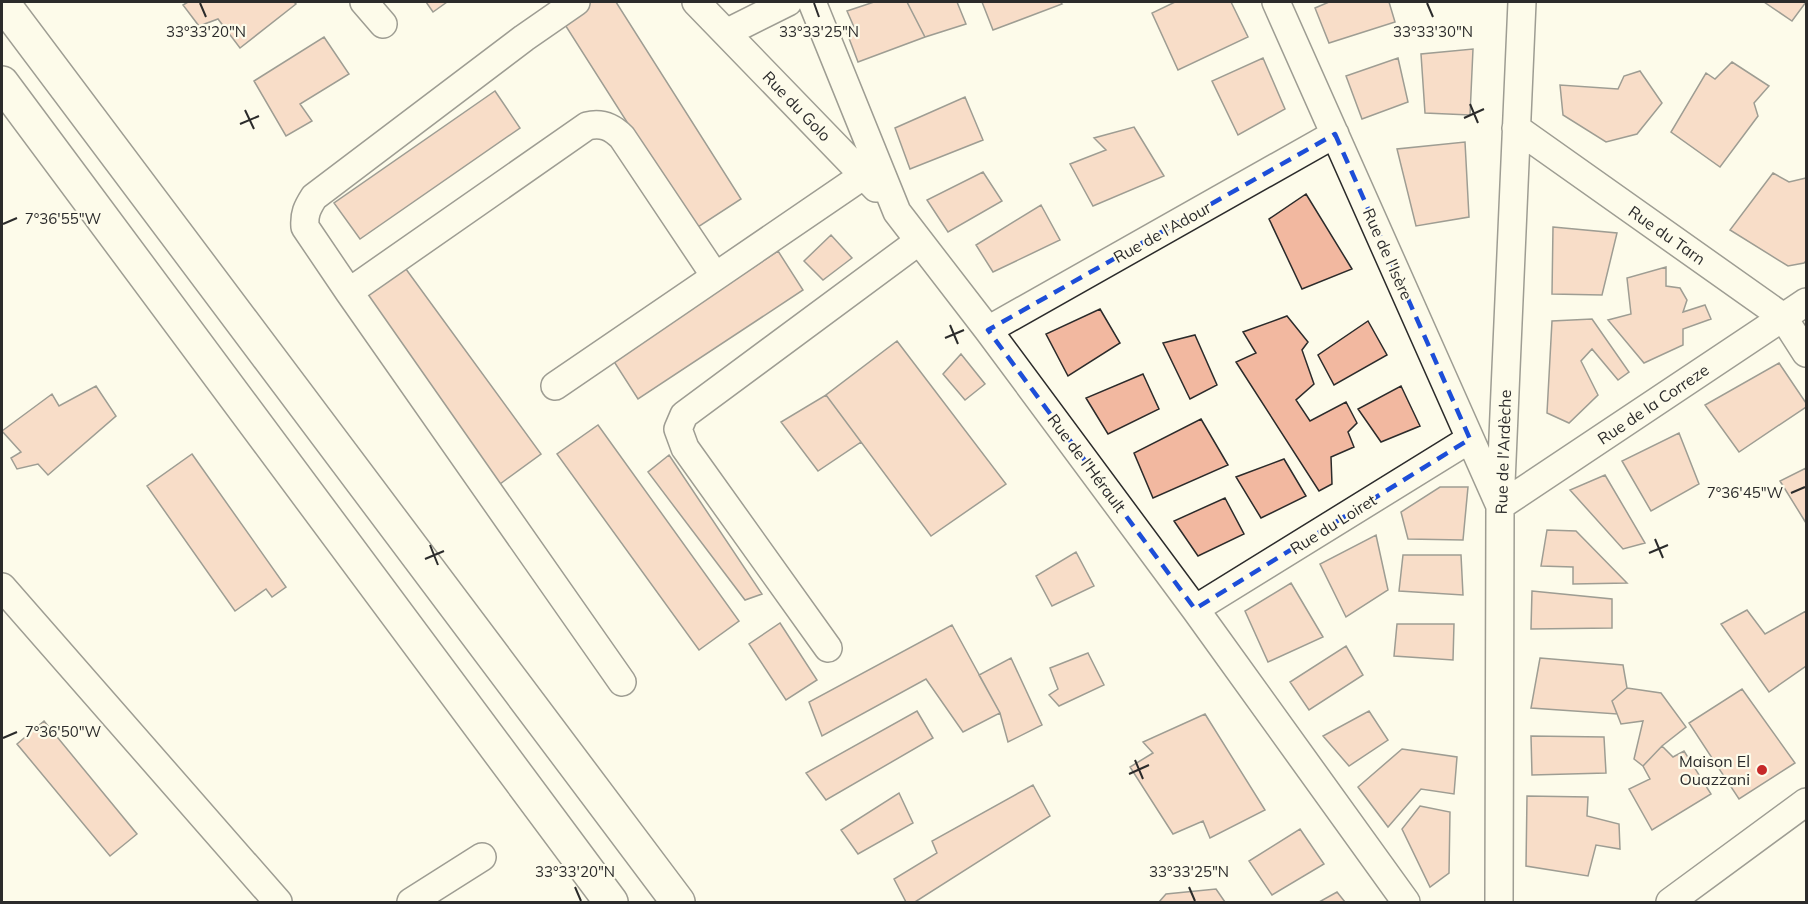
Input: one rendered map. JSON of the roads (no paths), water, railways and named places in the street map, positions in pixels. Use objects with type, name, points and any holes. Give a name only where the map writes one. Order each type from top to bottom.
[{"type":"highway","points":[[2,2],[678,903]]},
{"type":"highway","points":[[2,83],[611,903]]},
{"type":"street","points":[[364,2],[383,24]]},
{"type":"street","points":[[576,2],[524,38],[315,197],[307,207],[304,216],[305,227],[349,292],[622,682]]},
{"type":"street","name":"Rue du Golo","points":[[696,2],[897,212]]},
{"type":"street","points":[[726,33],[788,2]]},
{"type":"street","name":"Rue de l'Hérault","points":[[812,2],[897,212],[988,330],[1195,609],[1406,903]]},
{"type":"street","name":"Rue de l'Isère","points":[[1276,2],[1500,506]]},
{"type":"street","name":"Rue de l'Ardèche","points":[[1499,903],[1500,506],[1522,2]]},
{"type":"street","points":[[349,292],[587,126],[595,124],[614,129],[622,137],[715,276]]},
{"type":"street","name":"Rue du Tarn","points":[[1516,128],[1783,317],[1806,353]]},
{"type":"street","name":"Rue de l'Adour","points":[[988,330],[1335,134]]},
{"type":"street","points":[[555,386],[864,175]]},
{"type":"street","points":[[828,648],[685,448],[678,429],[684,415],[919,241]]},
{"type":"street","name":"Rue de la Correze","points":[[1500,506],[1806,302]]},
{"type":"street","name":"Rue du Loiret","points":[[1195,609],[1470,439]]},
{"type":"street","points":[[2,587],[278,903]]},
{"type":"street","points":[[1670,903],[1806,802]]},
{"type":"street","points":[[411,903],[482,857]]},
{"type":"place","name":"Maison El Ouazzani","points":[[1762,770]]}]
